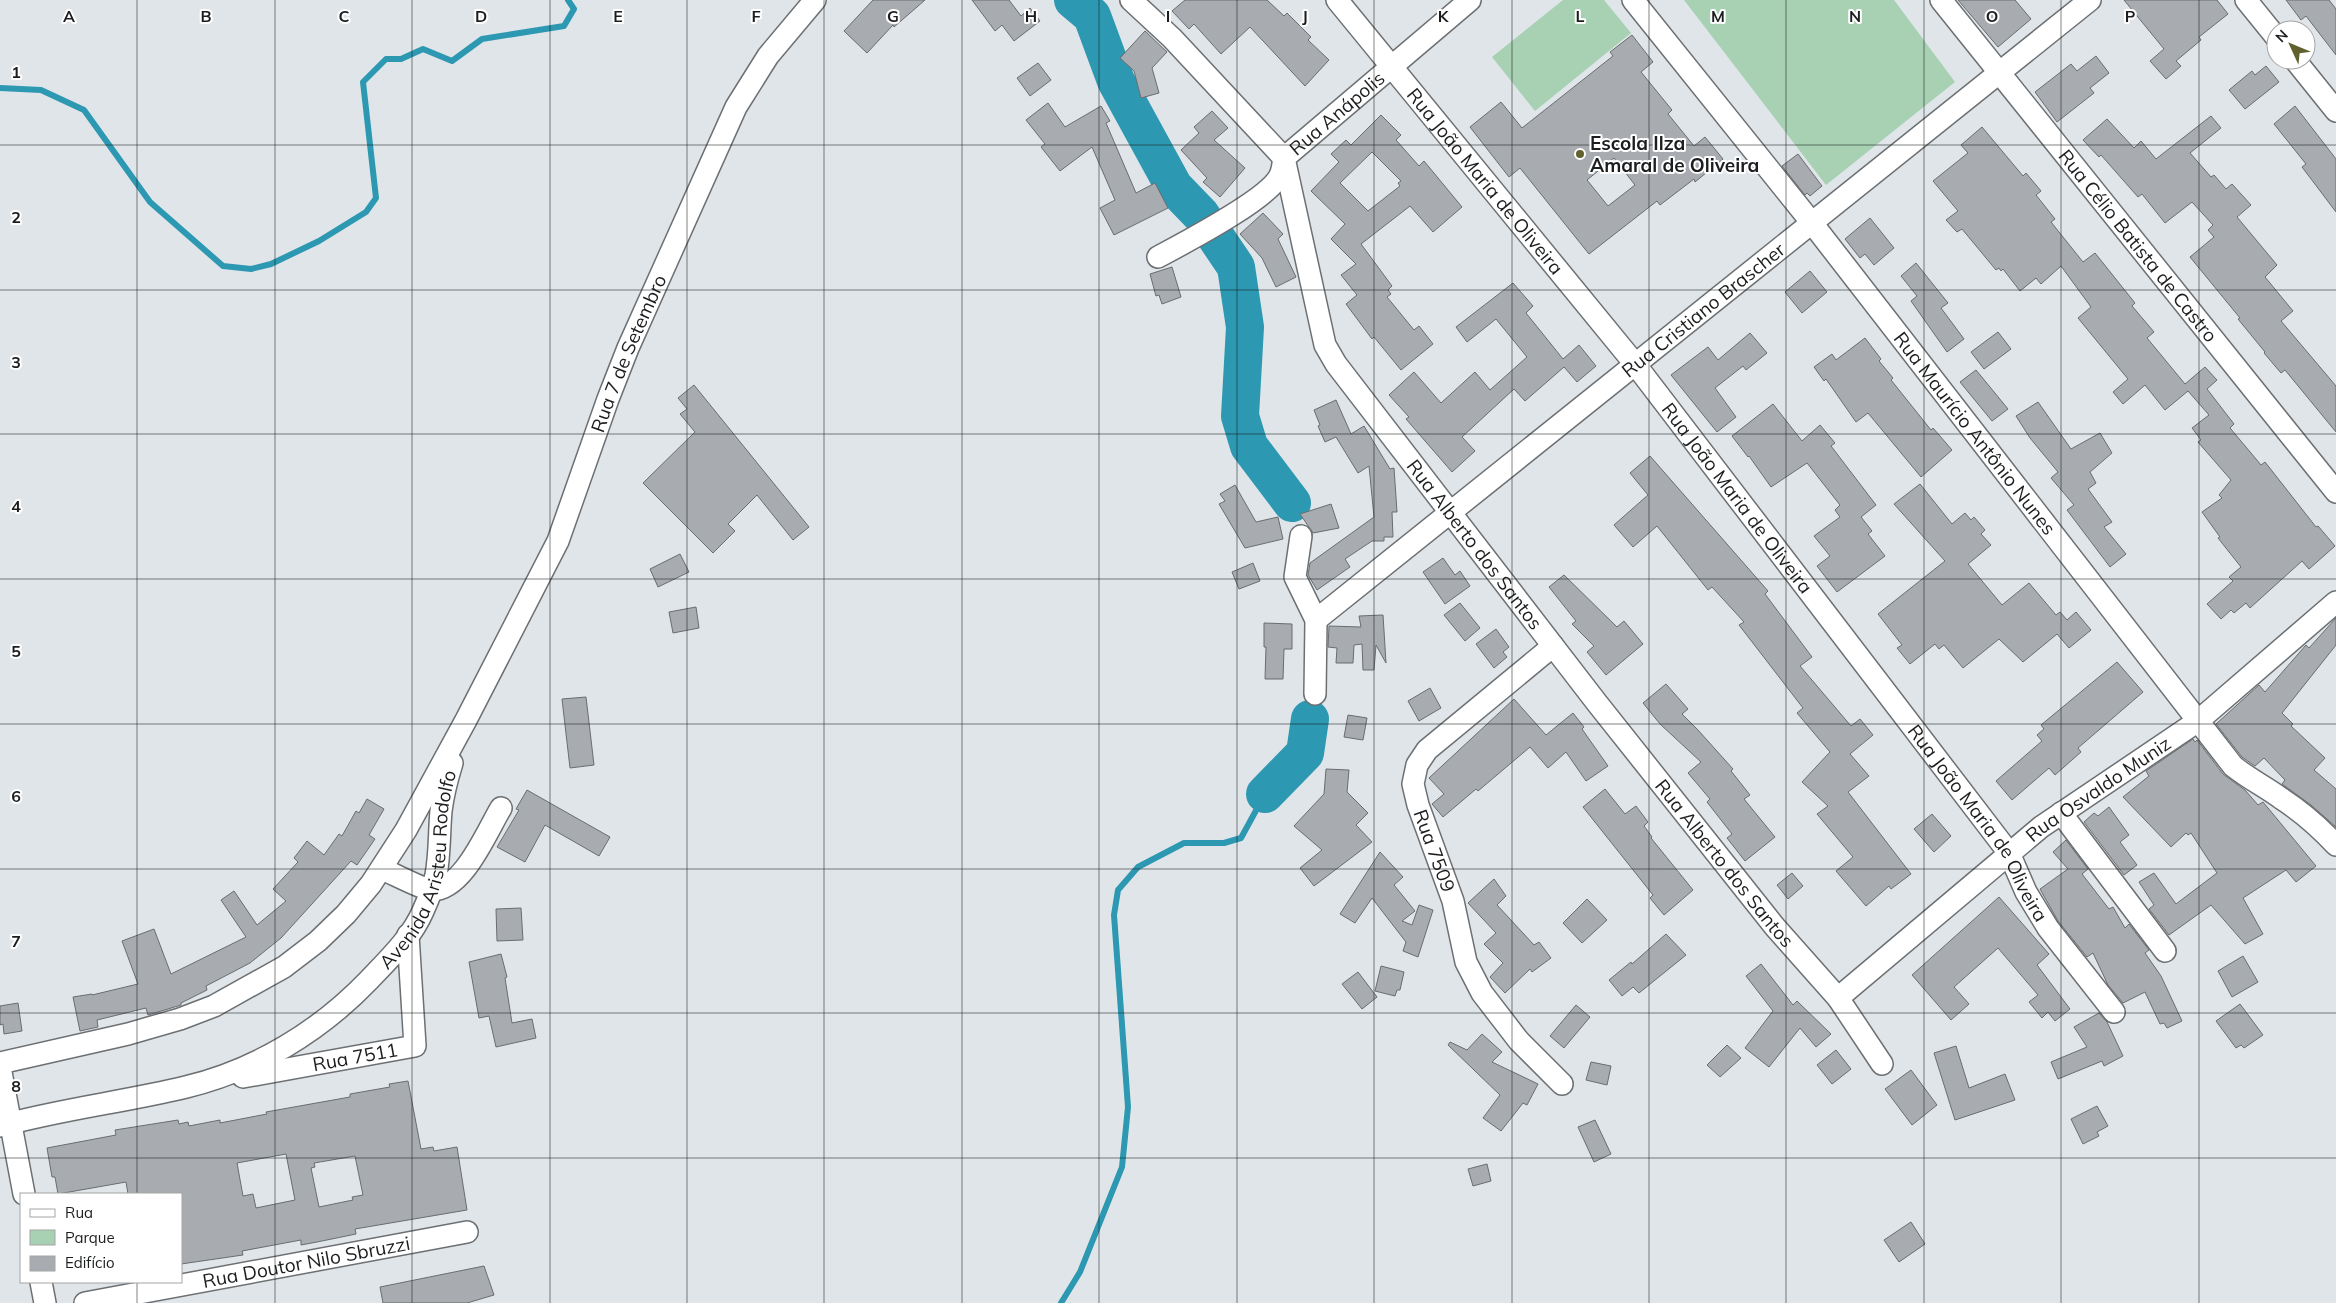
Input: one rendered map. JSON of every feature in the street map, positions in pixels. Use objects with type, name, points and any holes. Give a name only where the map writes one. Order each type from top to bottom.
[{"type":"street","name":"Rua 7 de Setembro","points":[[466,720],[558,542],[572,507],[608,399],[628,348],[722,136],[746,89],[763,62],[815,0]]},
{"type":"street","points":[[1131,0],[1172,38],[1284,158]]},
{"type":"street","name":"Rua João Maria de Oliveira","points":[[1337,0],[1635,364],[2009,853],[2026,892],[2048,928],[2114,1012]]},
{"type":"street","name":"Rua Anápolis","points":[[1158,257],[1227,218],[1272,185],[1281,174],[1284,158],[1470,0]]},
{"type":"street","name":"Rua Maurício Antônio Nunes","points":[[1633,0],[1812,223],[2233,766],[2249,780],[2282,798],[2301,812],[2336,845]]},
{"type":"street","name":"Rua Célio Batista de Castro","points":[[1941,0],[2336,492]]},
{"type":"street","name":"Rua Cristiano Brascher","points":[[1316,620],[2090,0]]},
{"type":"street","points":[[2246,0],[2266,25]]},
{"type":"street","points":[[2302,70],[2336,112]]},
{"type":"street","name":"Rua Alberto dos Santos","points":[[1284,158],[1325,345],[1336,364],[1775,927],[1838,998],[1882,1064]]},
{"type":"street","points":[[1301,536],[1295,577],[1316,620],[1315,694]]},
{"type":"street","name":"Rua Osvaldo Muniz","points":[[1838,998],[2009,853],[2061,813],[2198,721],[2336,602]]},
{"type":"street","name":"Rua 7509","points":[[1554,646],[1427,750],[1417,765],[1413,784],[1418,805],[1453,901],[1466,962],[1474,979],[1519,1041],[1562,1084]]},
{"type":"street","name":"Avenida Aristeu Rodolfo","points":[[0,1063],[128,1034],[180,1019],[214,1006],[284,967],[318,941],[346,914],[382,869],[466,720]]},
{"type":"street","name":"Avenida Aristeu Rodolfo","points":[[5,1125],[186,1087],[248,1067],[282,1050],[322,1022],[358,992],[408,936],[422,914],[431,890],[439,857],[444,790],[466,720]]},
{"type":"street","points":[[382,869],[431,890],[449,885],[458,878],[501,808]]},
{"type":"street","points":[[2061,813],[2165,951]]},
{"type":"street","name":"Rua 7511","points":[[186,1087],[415,1046],[408,936]]},
{"type":"street","points":[[0,1067],[5,1125],[24,1193]]},
{"type":"street","name":"Rua Doutor Nilo Sbruzzi","points":[[85,1303],[467,1232]]},
{"type":"street","points":[[41,1283],[45,1303]]},
{"type":"green space","points":[[1563,0],[1604,0],[1631,33],[1535,111],[1492,57]]},
{"type":"green space","points":[[1684,0],[1894,0],[1955,82],[1826,185]]},
{"type":"building","points":[[873,0],[925,0],[894,27],[893,25],[867,53],[844,31]]},
{"type":"building","points":[[972,0],[1009,0],[1021,16],[1030,8],[1040,21],[1014,41],[1002,25],[995,31]]},
{"type":"building","points":[[1185,0],[1267,0],[1284,16],[1287,13],[1311,37],[1308,40],[1329,60],[1305,86],[1250,27],[1221,54],[1194,24],[1189,29],[1172,11]]},
{"type":"building","points":[[1958,0],[2015,0],[2031,19],[1998,47]]},
{"type":"building","points":[[2124,0],[2217,0],[2228,14],[2199,37],[2201,40],[2176,61],[2181,66],[2166,79],[2150,61],[2164,49]]},
{"type":"building","points":[[2286,0],[2329,0],[2336,9],[2336,55],[2316,29],[2316,20],[2309,20],[2306,16],[2301,20]]},
{"type":"building","points":[[1145,31],[1167,52],[1152,68],[1159,93],[1141,98],[1134,71],[1120,58]]},
{"type":"building","points":[[1632,35],[1653,62],[1641,72],[1672,110],[1668,114],[1694,146],[1705,137],[1723,159],[1695,182],[1694,179],[1660,205],[1657,201],[1589,254],[1520,168],[1509,177],[1470,127],[1501,102],[1522,128],[1613,56],[1610,52]],"holes":[[[1614,158],[1635,185],[1608,206],[1587,180]]]},
{"type":"building","points":[[2096,56],[2109,73],[2090,88],[2094,93],[2057,122],[2035,92],[2071,64],[2077,71]]},
{"type":"building","points":[[1038,63],[1051,80],[1030,96],[1017,78]]},
{"type":"building","points":[[2266,66],[2266,70],[2269,70],[2279,82],[2245,109],[2229,90],[2252,71],[2255,75]]},
{"type":"building","points":[[1048,103],[1065,127],[1101,106],[1110,121],[1106,123],[1136,193],[1155,183],[1168,208],[1114,235],[1100,208],[1115,200],[1092,147],[1060,171],[1041,147],[1045,144],[1026,120]]},
{"type":"building","points":[[2295,106],[2336,159],[2336,212],[2302,167],[2306,164],[2274,124]]},
{"type":"building","points":[[1212,111],[1228,128],[1214,140],[1245,168],[1220,197],[1203,182],[1207,178],[1181,150],[1199,133],[1194,127]]},
{"type":"building","points":[[1381,115],[1401,135],[1396,140],[1419,166],[1424,161],[1462,207],[1433,232],[1410,206],[1361,244],[1392,286],[1388,290],[1391,294],[1387,297],[1414,330],[1419,326],[1433,344],[1401,370],[1374,337],[1372,339],[1346,304],[1357,295],[1341,275],[1356,264],[1331,239],[1345,224],[1311,191],[1339,162],[1331,154],[1346,140],[1351,145]],"holes":[[[1372,152],[1401,181],[1398,183],[1400,186],[1368,211],[1340,183]]]},
{"type":"building","points":[[2211,116],[2221,128],[2190,153],[2211,177],[2214,175],[2226,189],[2232,184],[2251,205],[2237,217],[2277,265],[2265,277],[2293,311],[2281,321],[2336,386],[2336,432],[2285,370],[2281,373],[2264,353],[2238,319],[2240,318],[2190,257],[2214,237],[2208,230],[2213,225],[2192,202],[2165,223],[2142,194],[2138,197],[2101,155],[2099,157],[2083,140],[2107,119],[2134,148],[2141,141],[2156,159]]},
{"type":"building","points":[[1982,127],[2023,176],[2026,173],[2041,191],[2036,195],[2055,219],[2051,222],[2083,262],[2095,253],[2135,303],[2132,306],[2154,332],[2147,338],[2185,384],[2205,367],[2217,380],[2207,389],[2234,424],[2230,428],[2261,465],[2265,462],[2316,527],[2318,526],[2335,546],[2309,569],[2302,561],[2250,608],[2246,603],[2234,613],[2231,610],[2221,619],[2207,604],[2233,581],[2229,577],[2241,567],[2218,538],[2220,537],[2202,512],[2222,498],[2219,495],[2231,480],[2198,442],[2201,440],[2192,428],[2209,415],[2188,391],[2165,410],[2145,385],[2123,404],[2113,392],[2128,379],[2078,318],[2091,307],[2061,266],[2041,284],[2036,278],[2020,291],[2003,269],[2001,271],[1999,268],[1996,270],[1962,229],[1957,232],[1946,220],[1958,211],[1933,181],[1968,153],[1961,145]]},
{"type":"building","points":[[1798,154],[1822,186],[1810,196],[1807,193],[1805,195],[1782,166]]},
{"type":"building","points":[[1263,213],[1283,234],[1278,239],[1296,277],[1276,287],[1262,258],[1240,234]]},
{"type":"building","points":[[1870,218],[1894,248],[1874,265],[1865,254],[1860,258],[1845,239]]},
{"type":"building","points":[[1916,263],[1948,303],[1941,308],[1964,339],[1947,352],[1911,301],[1917,296],[1901,276]]},
{"type":"building","points":[[1172,267],[1181,297],[1162,304],[1159,295],[1156,296],[1150,274]]},
{"type":"building","points":[[1810,271],[1827,292],[1802,313],[1785,292]]},
{"type":"building","points":[[1513,283],[1533,306],[1526,313],[1563,359],[1579,345],[1596,366],[1577,382],[1564,367],[1525,401],[1514,389],[1462,437],[1475,451],[1452,472],[1406,419],[1409,417],[1389,395],[1414,372],[1441,403],[1475,372],[1490,390],[1527,357],[1496,319],[1467,342],[1456,327]]},
{"type":"building","points":[[1998,332],[2011,349],[1984,369],[1971,352]]},
{"type":"building","points":[[1750,333],[1767,353],[1746,370],[1743,366],[1715,388],[1736,417],[1717,432],[1671,375],[1708,347],[1718,360]]},
{"type":"building","points":[[1865,338],[1881,359],[1879,361],[1893,378],[1891,380],[1931,430],[1933,428],[1952,450],[1921,477],[1868,413],[1856,422],[1826,379],[1824,381],[1814,367],[1832,354],[1836,360]]},
{"type":"building","points":[[1976,370],[2008,409],[1992,421],[1960,382]]},
{"type":"building","points":[[694,385],[809,527],[793,540],[757,495],[728,524],[735,531],[713,553],[643,483],[695,432],[680,414],[687,409],[678,398]]},
{"type":"building","points":[[1336,400],[1351,434],[1364,426],[1390,469],[1394,468],[1397,512],[1392,512],[1393,537],[1384,537],[1384,541],[1372,541],[1345,559],[1350,567],[1317,590],[1308,575],[1310,563],[1374,517],[1369,466],[1358,473],[1336,437],[1325,442],[1318,426],[1320,425],[1314,410]]},
{"type":"building","points":[[2038,402],[2071,449],[2100,433],[2112,453],[2090,472],[2096,483],[2088,489],[2112,522],[2104,527],[2126,554],[2110,567],[2067,510],[2074,505],[2051,478],[2058,472],[2030,438],[2016,416]]},
{"type":"building","points":[[1773,404],[1802,441],[1820,425],[1835,443],[1831,446],[1876,505],[1861,517],[1872,531],[1868,534],[1885,556],[1837,592],[1817,566],[1830,556],[1814,536],[1840,517],[1835,510],[1840,505],[1807,463],[1771,487],[1732,436]]},
{"type":"building","points":[[1650,456],[1768,591],[1765,594],[1812,657],[1800,666],[1851,726],[1860,719],[1873,735],[1850,754],[1869,776],[1848,792],[1911,874],[1891,889],[1889,886],[1866,906],[1836,871],[1853,857],[1817,814],[1828,806],[1802,782],[1830,752],[1797,713],[1803,708],[1739,625],[1744,622],[1712,587],[1708,590],[1657,526],[1633,547],[1614,525],[1648,495],[1630,473]]},
{"type":"building","points":[[1920,484],[1952,524],[1965,513],[1971,520],[1974,517],[1985,530],[1981,534],[1991,545],[1968,564],[2002,605],[2029,583],[2056,615],[2060,612],[2067,620],[2076,612],[2091,630],[2069,648],[2057,634],[2023,662],[1999,639],[1963,668],[1944,645],[1939,649],[1935,644],[1910,664],[1897,648],[1902,645],[1878,614],[1945,561],[1894,504]]},
{"type":"building","points":[[1235,485],[1256,522],[1278,517],[1283,539],[1245,548],[1219,504],[1225,501],[1220,494]]},
{"type":"building","points":[[1331,504],[1339,528],[1313,533],[1300,514]]},
{"type":"building","points":[[680,554],[689,572],[658,587],[650,569]]},
{"type":"building","points":[[1443,558],[1455,575],[1460,571],[1470,586],[1445,604],[1423,572]]},
{"type":"building","points":[[1253,563],[1260,581],[1239,589],[1232,572]]},
{"type":"building","points":[[1564,575],[1617,627],[1624,621],[1643,644],[1606,675],[1587,652],[1594,646],[1572,624],[1576,621],[1549,587]]},
{"type":"building","points":[[1460,603],[1480,628],[1465,641],[1444,615]]},
{"type":"building","points":[[696,607],[699,628],[673,633],[669,612]]},
{"type":"building","points":[[1383,615],[1386,663],[1376,645],[1374,670],[1363,670],[1362,644],[1354,645],[1353,663],[1336,663],[1337,648],[1328,647],[1329,626],[1361,627],[1359,616]]},
{"type":"building","points":[[2336,618],[2336,645],[2282,713],[2293,724],[2291,726],[2325,758],[2314,770],[2336,789],[2336,827],[2311,805],[2282,784],[2285,780],[2264,758],[2255,766],[2242,757],[2216,724],[2259,685],[2265,692],[2306,645],[2309,648]]},
{"type":"building","points":[[1264,623],[1292,624],[1292,649],[1284,649],[1283,679],[1265,679],[1266,647],[1264,647]]},
{"type":"building","points":[[1496,629],[1509,647],[1503,652],[1507,657],[1494,668],[1476,644]]},
{"type":"building","points":[[2117,662],[2143,692],[2078,748],[2081,752],[2055,775],[2049,768],[2012,800],[1996,781],[2042,741],[2037,735],[2044,729],[2041,725]]},
{"type":"building","points":[[1666,684],[1688,709],[1682,714],[1733,769],[1731,771],[1750,795],[1744,799],[1775,837],[1745,861],[1727,838],[1732,834],[1707,802],[1710,799],[1688,773],[1701,762],[1660,724],[1643,703]]},
{"type":"building","points":[[1430,688],[1441,708],[1419,721],[1408,701]]},
{"type":"building","points":[[586,697],[594,765],[570,768],[562,699]]},
{"type":"building","points":[[1514,699],[1546,735],[1573,713],[1608,766],[1586,781],[1566,752],[1548,768],[1530,747],[1478,791],[1476,789],[1443,817],[1432,804],[1444,794],[1429,778]]},
{"type":"building","points":[[1348,715],[1367,718],[1363,740],[1344,737]]},
{"type":"building","points":[[2193,739],[2195,742],[2197,740],[2223,774],[2245,790],[2258,805],[2263,802],[2316,866],[2296,882],[2286,870],[2243,898],[2263,934],[2245,944],[2211,905],[2169,935],[2149,909],[2154,905],[2139,882],[2154,873],[2176,904],[2217,873],[2191,833],[2188,835],[2186,833],[2171,847],[2123,797],[2149,776],[2146,771]]},
{"type":"building","points":[[1326,769],[1349,770],[1347,792],[1368,813],[1356,825],[1372,842],[1314,886],[1300,868],[1322,850],[1294,826],[1324,794]]},
{"type":"building","points":[[1605,789],[1625,814],[1636,806],[1648,822],[1644,826],[1651,838],[1693,890],[1664,915],[1650,898],[1653,895],[1583,807]]},
{"type":"building","points":[[527,790],[610,837],[599,856],[545,825],[525,862],[497,847],[519,810],[516,809]]},
{"type":"building","points":[[367,799],[384,809],[369,835],[375,839],[357,865],[351,861],[281,938],[250,963],[206,986],[207,990],[181,1003],[181,1005],[148,1015],[146,1008],[97,1020],[98,1027],[80,1031],[73,997],[92,995],[138,984],[122,941],[154,929],[171,974],[246,937],[221,900],[234,891],[257,925],[286,901],[273,889],[298,862],[294,858],[307,841],[324,855],[339,834],[342,836],[356,811],[359,813]]},
{"type":"building","points":[[2109,807],[2129,835],[2120,842],[2137,865],[2124,875],[2084,822],[2094,813],[2098,816]]},
{"type":"building","points":[[1932,814],[1951,836],[1934,852],[1914,829]]},
{"type":"building","points":[[2066,840],[2088,869],[2082,874],[2109,909],[2113,907],[2125,928],[2129,924],[2149,950],[2145,953],[2161,976],[2182,1021],[2167,1028],[2164,1023],[2160,1024],[2145,992],[2123,1003],[2108,985],[2093,953],[2087,957],[2058,921],[2040,889],[2068,869],[2053,852]]},
{"type":"building","points":[[1380,852],[1403,877],[1394,885],[1415,911],[1402,921],[1412,925],[1419,905],[1433,910],[1418,957],[1403,951],[1406,942],[1372,898],[1355,923],[1340,914]]},
{"type":"building","points":[[1792,873],[1803,886],[1788,899],[1777,885]]},
{"type":"building","points":[[1494,879],[1506,896],[1497,905],[1534,945],[1539,942],[1551,958],[1532,972],[1530,969],[1505,993],[1490,977],[1503,963],[1484,944],[1496,933],[1468,903]]},
{"type":"building","points":[[1999,897],[2049,954],[2037,965],[2070,1009],[2055,1021],[2048,1012],[2042,1018],[2029,1002],[2038,995],[1998,948],[1954,987],[1969,1004],[1951,1020],[1912,975]]},
{"type":"building","points":[[1587,899],[1607,920],[1582,943],[1563,923]]},
{"type":"building","points":[[521,908],[523,940],[497,941],[496,909]]},
{"type":"building","points":[[1666,934],[1686,955],[1639,993],[1633,987],[1622,996],[1609,980],[1631,962],[1632,964]]},
{"type":"building","points":[[501,954],[507,977],[505,978],[512,1023],[532,1019],[536,1038],[496,1047],[489,1016],[479,1018],[469,962]]},
{"type":"building","points":[[2243,956],[2258,982],[2232,997],[2218,971]]},
{"type":"building","points":[[1761,964],[1793,1005],[1797,1001],[1831,1034],[1816,1047],[1800,1028],[1769,1067],[1745,1048],[1773,1011],[1746,976]]},
{"type":"building","points":[[1381,966],[1404,972],[1400,990],[1397,990],[1395,996],[1375,991]]},
{"type":"building","points":[[1358,972],[1377,997],[1362,1009],[1342,984]]},
{"type":"building","points":[[18,1003],[22,1031],[4,1034],[3,1024],[0,1025],[0,1006]]},
{"type":"building","points":[[2240,1004],[2263,1035],[2244,1048],[2241,1045],[2236,1048],[2216,1021]]},
{"type":"building","points":[[1576,1005],[1590,1017],[1564,1048],[1550,1036]]},
{"type":"building","points":[[2099,1013],[2107,1022],[2123,1056],[2104,1066],[2102,1061],[2058,1079],[2051,1062],[2087,1047],[2074,1027]]},
{"type":"building","points":[[1482,1034],[1502,1052],[1492,1062],[1538,1084],[1527,1105],[1523,1103],[1501,1131],[1483,1118],[1500,1095],[1448,1045],[1450,1042],[1467,1050]]},
{"type":"building","points":[[1727,1045],[1741,1058],[1720,1077],[1707,1065]]},
{"type":"building","points":[[1956,1046],[1969,1088],[2005,1074],[2015,1100],[1955,1120],[1934,1053]]},
{"type":"building","points":[[1836,1050],[1851,1069],[1832,1084],[1817,1065]]},
{"type":"building","points":[[1591,1062],[1611,1066],[1607,1085],[1586,1080]]},
{"type":"building","points":[[1911,1070],[1937,1105],[1912,1125],[1885,1089]]},
{"type":"building","points":[[408,1081],[421,1149],[433,1147],[434,1151],[457,1147],[467,1210],[355,1229],[356,1234],[317,1242],[301,1245],[301,1240],[242,1251],[243,1255],[182,1264],[182,1193],[128,1193],[126,1182],[58,1193],[55,1177],[52,1177],[47,1148],[116,1135],[115,1130],[178,1120],[179,1124],[188,1122],[189,1126],[220,1120],[220,1123],[390,1087],[389,1084]],"holes":[[[286,1154],[295,1200],[256,1208],[253,1194],[243,1196],[237,1163]],[[355,1156],[363,1195],[352,1197],[353,1200],[319,1207],[311,1168],[315,1167],[314,1163]]]},
{"type":"building","points":[[2097,1106],[2108,1126],[2097,1132],[2099,1136],[2083,1144],[2071,1119]]},
{"type":"building","points":[[1595,1120],[1611,1154],[1594,1162],[1578,1127]]},
{"type":"building","points":[[1487,1164],[1491,1181],[1473,1186],[1468,1169]]},
{"type":"building","points":[[1911,1222],[1925,1244],[1899,1262],[1884,1240]]},
{"type":"building","points":[[484,1266],[494,1295],[467,1303],[383,1303],[380,1287]]},
{"type":"waterway","points":[[0,88],[41,90],[84,110],[150,202],[223,266],[251,269],[271,264],[319,241],[366,212],[376,198],[363,82],[386,59],[401,59],[423,49],[452,61],[482,39],[564,26],[574,9],[568,0]]},
{"type":"waterway","points":[[1073,0],[1092,16],[1116,81],[1174,187],[1201,215],[1236,267],[1245,327],[1240,416],[1249,446],[1292,503]]},
{"type":"waterway","points":[[1265,794],[1305,753],[1310,719]]},
{"type":"waterway","points":[[1061,1303],[1080,1272],[1122,1167],[1128,1107],[1114,915],[1118,890],[1138,867],[1184,843],[1224,843],[1241,838],[1265,794]]},
{"type":"place","name":"Escola Ilza Amaral de Oliveira","points":[[1580,154]]}]
